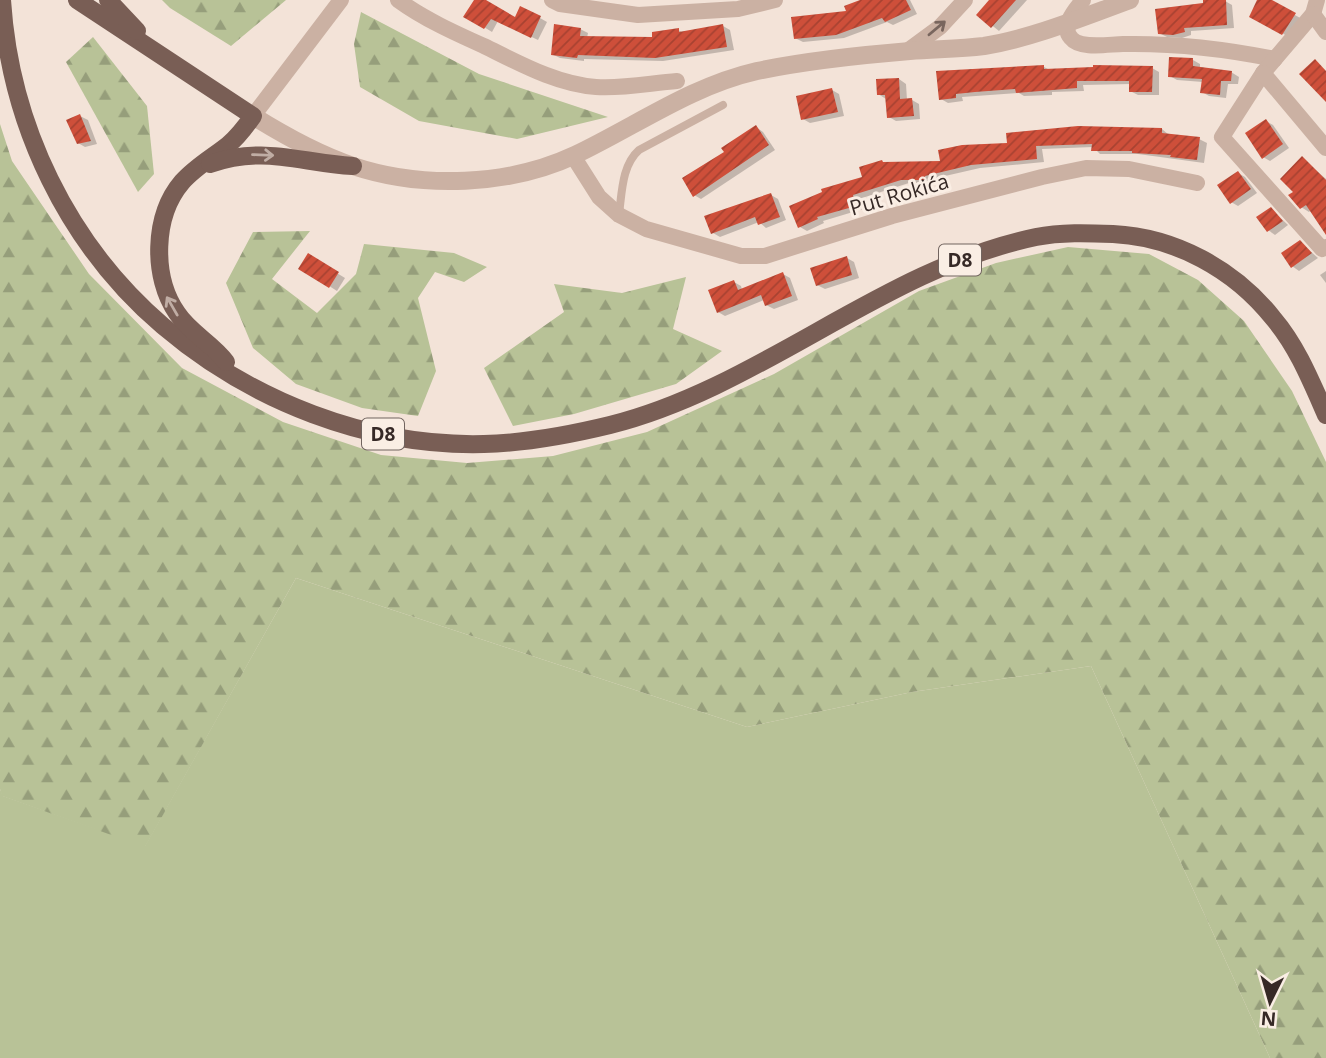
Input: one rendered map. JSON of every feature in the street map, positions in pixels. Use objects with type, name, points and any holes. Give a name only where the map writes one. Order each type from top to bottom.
[{"type":"main road","name":"D8","points":[[2,0],[11,70],[20,103],[44,167],[64,208],[93,253],[147,313],[180,341],[269,396],[355,428],[401,439],[483,444],[544,438],[612,424],[673,404],[740,374],[930,272],[984,251],[1041,236],[1090,233],[1131,235],[1165,242],[1198,256],[1228,275],[1275,319],[1294,349],[1326,415]]},
{"type":"main road","points":[[77,0],[253,116],[231,143],[183,182],[165,216],[160,241],[160,267],[166,295],[177,315],[225,360],[232,375]]},
{"type":"main road","points":[[108,0],[156,51]]},
{"type":"main road","points":[[197,168],[255,154],[353,166]]},
{"type":"street","points":[[341,0],[253,116],[303,145],[353,166],[408,177],[464,180],[526,172],[573,156],[680,99],[729,79],[758,71],[906,52],[984,46],[1068,22],[1130,0]]},
{"type":"street","points":[[398,0],[410,9],[498,53],[572,84],[598,88],[677,81]]},
{"type":"street","points":[[552,0],[560,4],[638,15],[738,9],[775,0]]},
{"type":"street","points":[[906,52],[940,27],[965,0]]},
{"type":"street","points":[[1083,0],[1068,22],[1068,35],[1072,40],[1083,44],[1191,47],[1275,59]]},
{"type":"street","points":[[1326,32],[1315,7],[1263,73],[1222,137],[1322,249],[1326,247]]},
{"type":"street","points":[[1263,73],[1326,148]]},
{"type":"street","name":"Put Rokića","points":[[573,156],[599,197],[619,215],[646,229],[741,256],[765,256],[892,216],[1086,168],[1129,169],[1197,183]]},
{"type":"lane","points":[[619,215],[626,169],[631,157],[723,104]]},
{"type":"green space","points":[[162,0],[286,0],[231,46],[170,8]]},
{"type":"green space","points":[[361,12],[479,74],[608,117],[517,139],[419,121],[360,87],[354,44]]},
{"type":"green space","points":[[93,37],[147,106],[154,174],[138,192],[66,62]]},
{"type":"green space","points":[[0,124],[12,161],[89,274],[182,368],[283,422],[381,455],[467,463],[553,456],[647,432],[774,374],[919,291],[996,263],[1068,247],[1149,254],[1198,280],[1244,321],[1292,391],[1326,462],[1326,1058],[1270,1058],[1091,666],[912,692],[747,727],[296,578],[145,847],[2,796]]},
{"type":"green space","points":[[310,231],[272,279],[317,313],[356,274],[364,244],[454,253],[487,267],[464,282],[435,272],[418,298],[436,371],[418,416],[362,408],[296,384],[253,348],[226,283],[253,232]]},
{"type":"green space","points":[[686,277],[673,329],[722,351],[676,384],[574,414],[513,426],[484,368],[564,312],[554,284],[622,293]]},
{"type":"green space","points":[[296,578],[747,727],[912,692],[1091,666],[1270,1058],[0,1058],[0,789],[3,796],[145,846]]},
{"type":"building","points":[[474,0],[486,0],[515,17],[520,6],[541,16],[531,38],[491,19],[484,29],[463,17]]},
{"type":"building","points":[[860,0],[906,0],[911,10],[885,22],[882,18],[836,35],[794,39],[791,17],[846,11],[844,6]]},
{"type":"building","points":[[989,0],[1016,0],[991,28],[976,15]]},
{"type":"building","points":[[1203,0],[1226,0],[1227,25],[1184,28],[1185,32],[1173,35],[1158,34],[1155,9],[1203,3]]},
{"type":"building","points":[[1257,0],[1272,0],[1296,13],[1282,35],[1249,17]]},
{"type":"building","points":[[554,24],[581,28],[580,36],[652,37],[652,32],[679,28],[679,32],[723,24],[727,47],[655,58],[578,55],[577,58],[551,55]]},
{"type":"building","points":[[1169,57],[1193,58],[1193,66],[1232,71],[1231,81],[1221,81],[1220,95],[1200,93],[1202,79],[1168,77]]},
{"type":"building","points":[[1315,59],[1326,71],[1326,102],[1299,74]]},
{"type":"building","points":[[1044,65],[1044,69],[1093,65],[1153,66],[1152,92],[1129,92],[1129,81],[1077,81],[1077,88],[1016,93],[1015,89],[975,92],[956,94],[956,98],[939,100],[936,71]]},
{"type":"building","points":[[899,78],[900,99],[912,98],[914,116],[887,118],[885,95],[877,95],[876,79]]},
{"type":"building","points":[[832,88],[838,112],[801,120],[796,96]]},
{"type":"building","points":[[80,114],[91,141],[77,144],[66,120]]},
{"type":"building","points":[[1266,119],[1283,144],[1262,159],[1245,133]]},
{"type":"building","points":[[756,125],[769,145],[693,197],[682,178],[724,152],[721,148]]},
{"type":"building","points":[[1078,126],[1162,128],[1162,133],[1200,137],[1197,160],[1132,151],[1091,151],[1092,144],[1036,146],[1037,159],[971,165],[925,176],[925,180],[901,180],[853,195],[856,206],[817,217],[818,219],[798,228],[789,206],[822,192],[821,189],[862,177],[859,167],[882,160],[940,161],[938,150],[962,145],[1007,143],[1006,133]]},
{"type":"building","points":[[1302,156],[1326,180],[1326,235],[1306,205],[1300,209],[1288,195],[1293,192],[1280,179]]},
{"type":"building","points":[[1238,171],[1251,189],[1230,204],[1217,185]]},
{"type":"building","points":[[771,193],[780,217],[758,225],[755,217],[711,234],[704,216]]},
{"type":"building","points":[[1271,207],[1283,221],[1267,232],[1256,217]]},
{"type":"building","points":[[1300,240],[1312,253],[1291,268],[1281,253]]},
{"type":"building","points":[[308,253],[339,272],[329,288],[298,269]]},
{"type":"building","points":[[847,256],[852,275],[816,286],[810,268]]},
{"type":"building","points":[[783,272],[792,296],[765,306],[761,295],[717,313],[708,290],[734,280],[738,290]]}]
